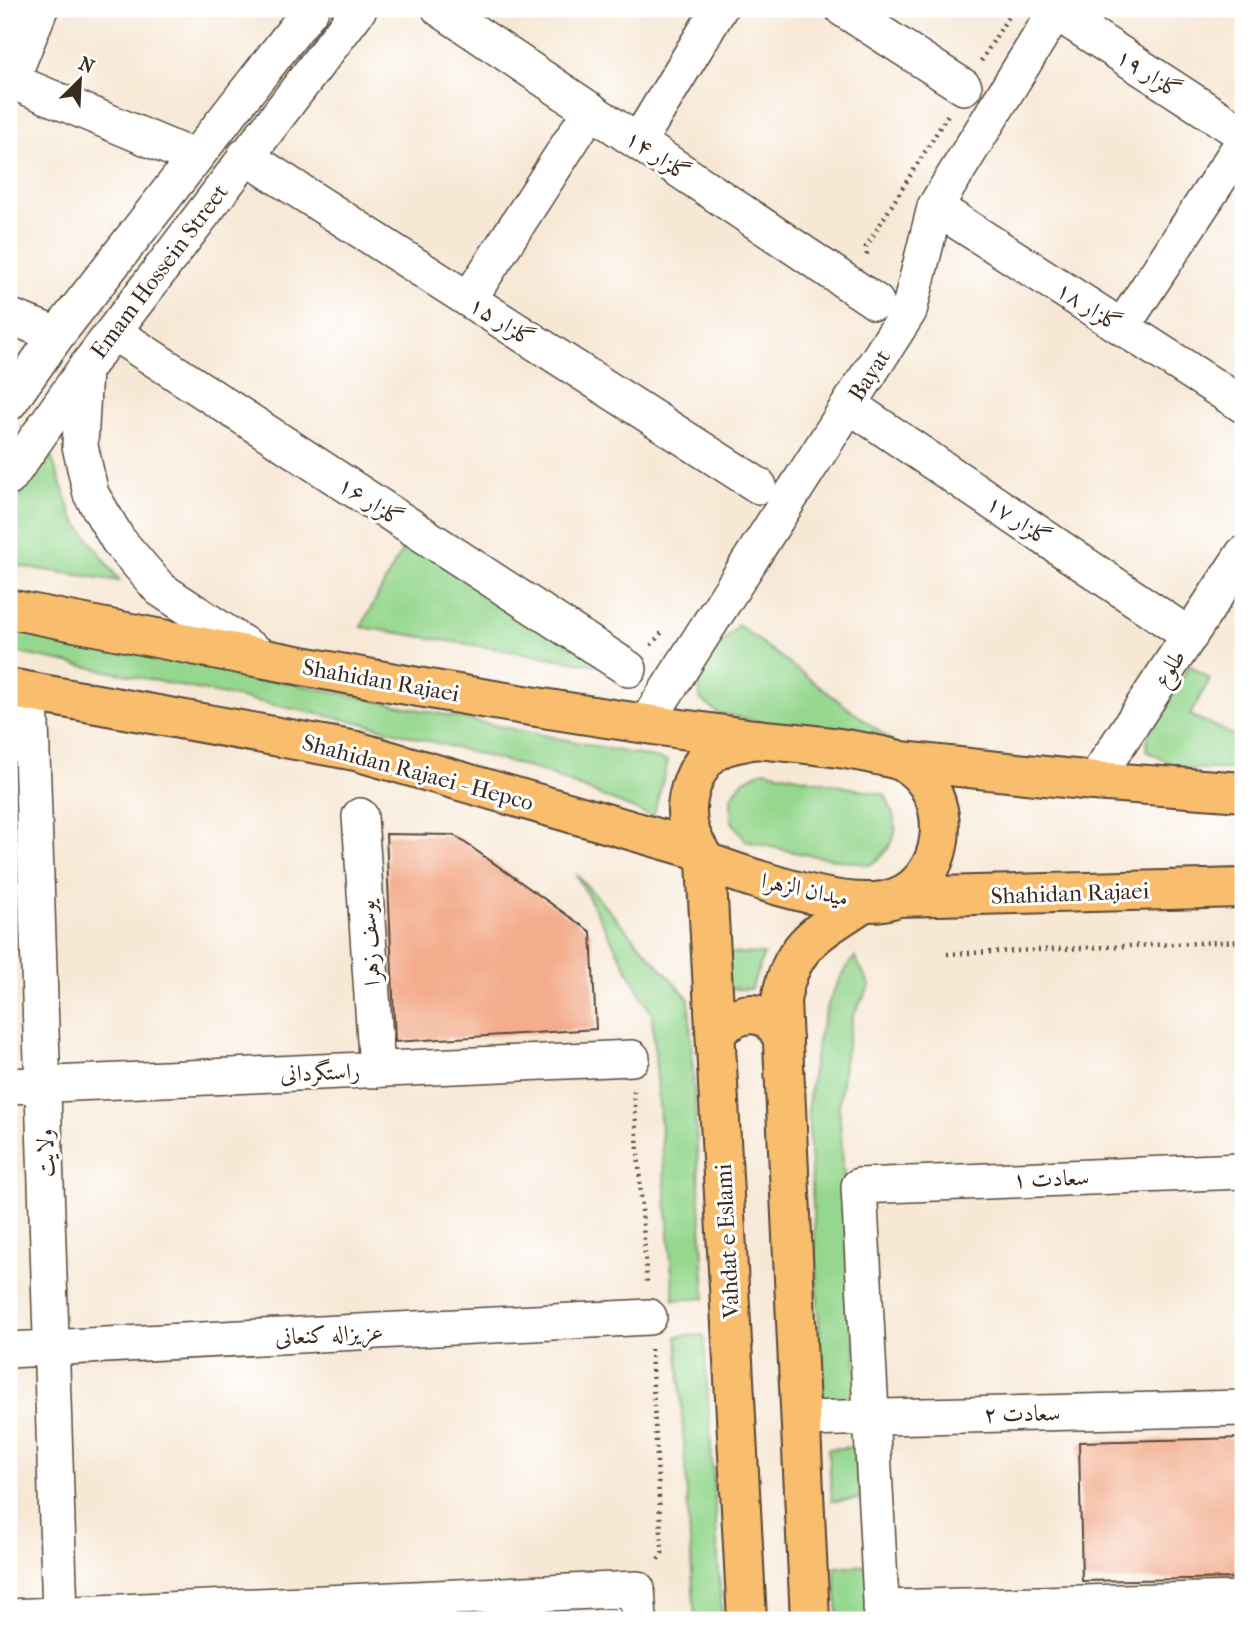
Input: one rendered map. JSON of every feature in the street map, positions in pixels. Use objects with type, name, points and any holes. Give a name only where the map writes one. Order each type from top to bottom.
[{"type":"main road","name":"Shahidan Rajaei","points":[[9,609],[268,660],[645,725],[755,739]]},
{"type":"main road","name":"Shahidan Rajaei - Hepco","points":[[20,690],[356,751],[702,856]]},
{"type":"main road","points":[[702,856],[688,826],[687,807],[691,788],[701,765],[722,747],[755,739],[826,746],[901,761],[1094,781],[1243,792]]},
{"type":"main road","points":[[810,1620],[781,1002],[784,981],[790,966],[819,931],[881,899],[917,886],[929,871],[938,850],[939,810],[931,788],[918,773],[901,761]]},
{"type":"main road","name":"میدان الزهرا","points":[[702,856],[784,887],[824,896],[881,899]]},
{"type":"main road","name":"Vahdat e Eslami","points":[[702,856],[715,1033],[747,1620]]},
{"type":"main road","name":"Shahidan Rajaei","points":[[881,899],[1243,888]]},
{"type":"main road","points":[[715,1033],[730,1018],[748,1014],[769,1019],[783,1038]]},
{"type":"street","points":[[40,9],[10,80],[195,158]]},
{"type":"street","name":"Emam Hossein Street","points":[[9,403],[57,335],[311,9]]},
{"type":"street","name":"Emam Hossein Street","points":[[268,660],[160,589],[118,540],[91,494],[80,446],[84,370],[359,9]]},
{"type":"street","name":"گلزار ۱۴","points":[[440,9],[876,302]]},
{"type":"street","points":[[638,142],[719,9]]},
{"type":"street","points":[[843,9],[964,87]]},
{"type":"street","name":"گلزار ۱۹","points":[[1057,10],[1243,134]]},
{"type":"street","name":"Bayat","points":[[645,725],[909,311],[935,207],[1057,10]]},
{"type":"street","points":[[468,299],[591,110]]},
{"type":"street","points":[[1122,327],[1243,142]]},
{"type":"street","name":"گلزار ۱۵","points":[[246,156],[759,486]]},
{"type":"street","name":"گلزار ۱۸","points":[[935,207],[1243,405]]},
{"type":"street","points":[[9,316],[57,335]]},
{"type":"street","name":"گلزار ۱۶","points":[[113,332],[629,669]]},
{"type":"street","points":[[9,478],[84,370]]},
{"type":"street","name":"گلزار ۱۷","points":[[849,405],[1189,636]]},
{"type":"street","name":"طلوع","points":[[1094,781],[1243,554]]},
{"type":"street","name":"ولایت","points":[[20,690],[22,808],[43,1084],[60,1614]]},
{"type":"street","name":"یوسف زهرا","points":[[360,816],[377,1070]]},
{"type":"street","name":"راستگردانی","points":[[9,1086],[632,1058]]},
{"type":"street","name":"سعادت ۱","points":[[872,1417],[859,1186],[1243,1171]]},
{"type":"street","name":"عزیزاله کنعانی","points":[[9,1350],[649,1318]]},
{"type":"street","name":"سعادت ۲","points":[[801,1419],[1243,1408]]},
{"type":"street","points":[[872,1417],[882,1614],[1243,1599]]},
{"type":"street","points":[[9,1616],[638,1605]]},
{"type":"path","points":[[876,302],[866,247],[1013,9]]},
{"type":"path","points":[[629,669],[668,625]]},
{"type":"path","points":[[947,954],[1243,941]]},
{"type":"green space","points":[[51,456],[73,517],[120,581],[9,565],[9,510]]},
{"type":"green space","points":[[407,541],[603,666],[361,627]]},
{"type":"green space","points":[[9,625],[668,761],[653,817],[541,771],[362,723],[9,651]]},
{"type":"green space","points":[[738,625],[905,751],[718,713],[700,699],[699,670]]},
{"type":"green space","points":[[1190,665],[1210,679],[1190,715],[1237,737],[1243,735],[1243,769],[1182,769],[1146,751],[1148,735]]},
{"type":"green space","points":[[764,770],[885,795],[894,816],[895,834],[892,842],[870,865],[746,841],[731,820],[731,797],[744,780]]},
{"type":"green space","points":[[576,874],[689,999],[705,1298],[674,1300],[652,1015]]},
{"type":"green space","points":[[727,953],[764,954],[751,989],[728,989]]},
{"type":"green space","points":[[855,957],[870,986],[853,1015],[839,1106],[859,1406],[823,1407],[808,1106],[821,1027],[834,991]]},
{"type":"green space","points":[[704,1335],[722,1620],[695,1620],[677,1336]]},
{"type":"green space","points":[[856,1447],[860,1499],[832,1501],[828,1449]]},
{"type":"green space","points":[[868,1565],[871,1620],[838,1620],[835,1567]]},
{"type":"building","points":[[386,834],[454,835],[591,932],[596,1029],[395,1042]]},
{"type":"building","points":[[1243,1438],[1243,1578],[1082,1581],[1079,1442]]}]
